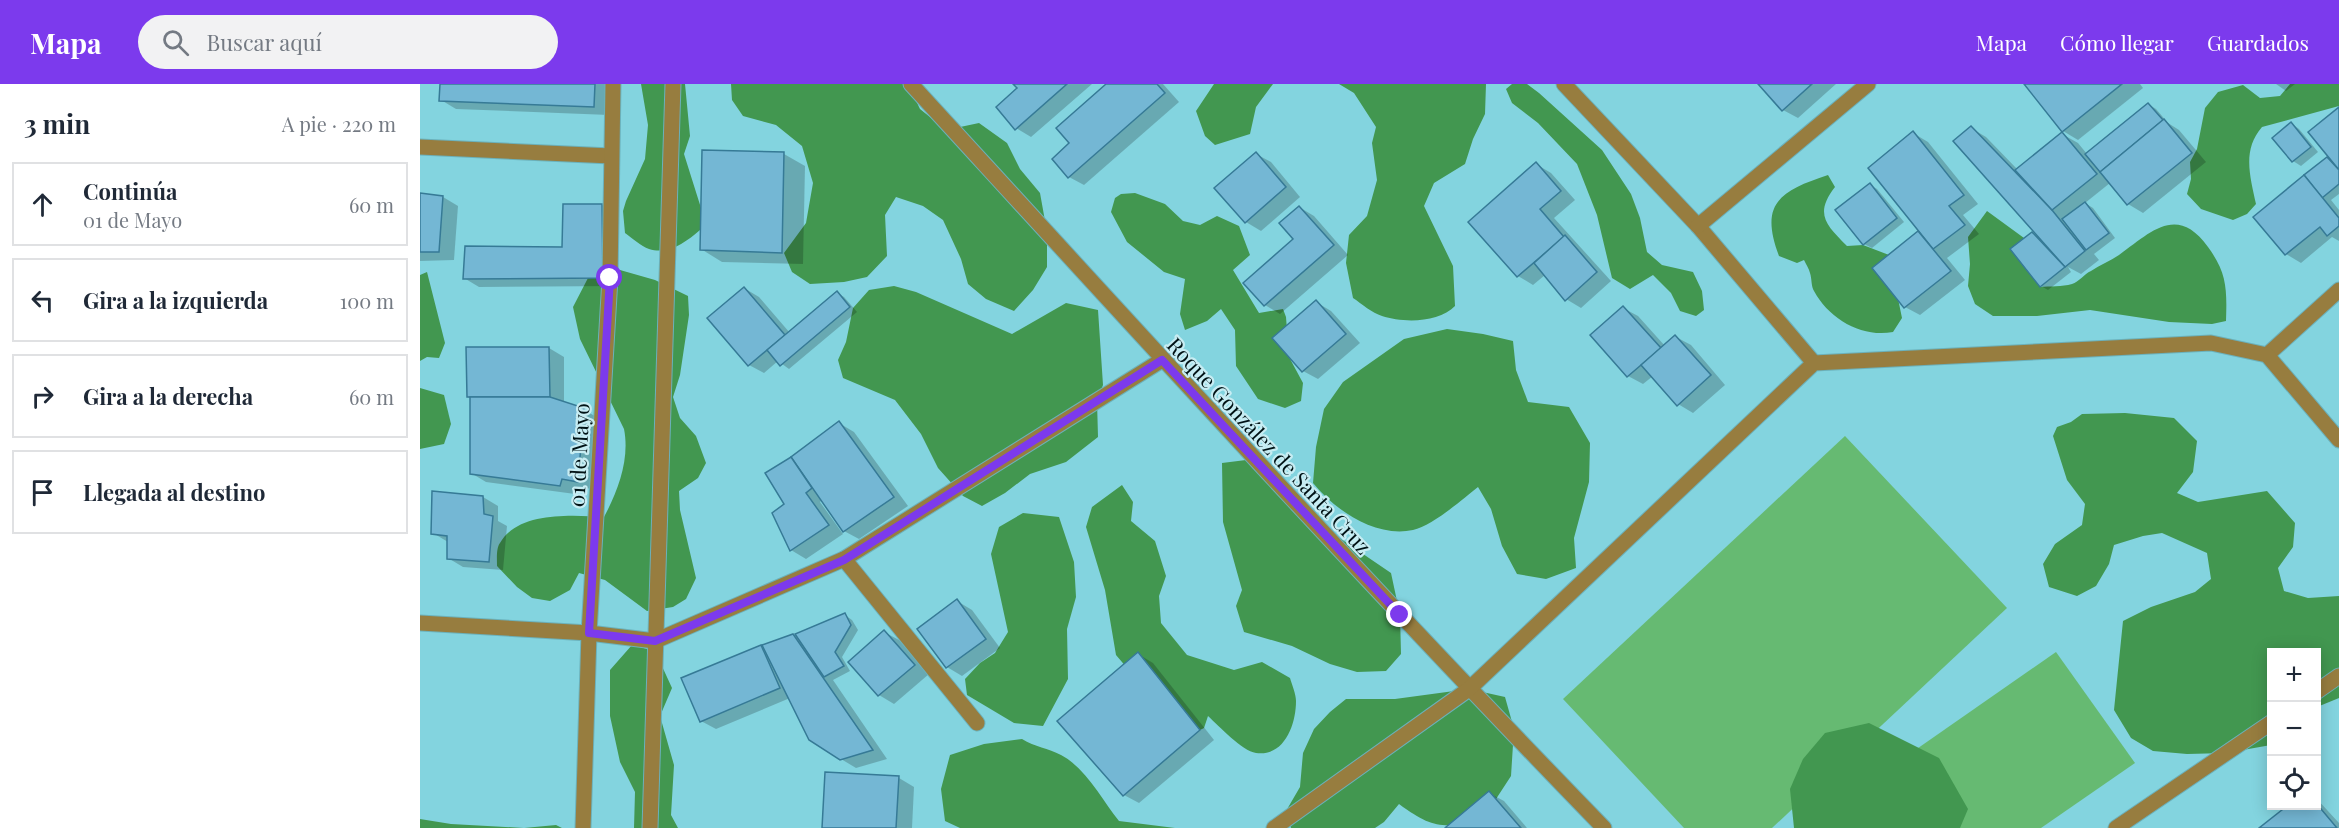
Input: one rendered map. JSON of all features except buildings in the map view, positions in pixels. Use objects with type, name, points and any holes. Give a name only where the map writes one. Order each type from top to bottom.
[{"type":"street","name":"01 de Mayo","points":[[583,828],[589,633],[610,278],[613,84]]},
{"type":"street","points":[[650,828],[673,84]]},
{"type":"street","name":"Roque González de Santa Cruz","points":[[911,84],[1162,360],[1469,689],[1604,828]]},
{"type":"street","points":[[1564,84],[1698,226],[1814,363]]},
{"type":"street","points":[[1698,226],[1868,84]]},
{"type":"street","points":[[420,147],[611,156]]},
{"type":"street","points":[[2267,355],[2339,290]]},
{"type":"street","points":[[1274,828],[1469,689],[1814,363],[2211,343],[2267,355],[2339,440]]},
{"type":"street","points":[[420,623],[589,633],[655,641],[844,560],[1162,360]]},
{"type":"street","points":[[844,560],[977,723]]},
{"type":"street","points":[[2321,689],[2339,676]]},
{"type":"street","points":[[2116,828],[2267,725]]},
{"type":"green space","points":[[641,84],[685,84],[690,136],[684,154],[701,208],[700,230],[683,243],[670,249],[646,248],[625,233],[623,211],[645,159],[648,125]]},
{"type":"green space","points":[[731,84],[908,84],[920,109],[946,130],[979,123],[1007,143],[1020,169],[1040,193],[1047,232],[1047,267],[1033,290],[1014,311],[986,299],[968,284],[961,259],[943,220],[923,206],[896,197],[885,215],[887,256],[867,277],[844,282],[810,284],[792,272],[784,253],[806,223],[813,183],[802,146],[776,125],[743,116],[732,100]]},
{"type":"green space","points":[[1214,84],[1273,84],[1256,107],[1250,134],[1215,145],[1205,136],[1196,111]]},
{"type":"green space","points":[[1339,84],[1486,84],[1485,114],[1473,139],[1465,164],[1434,183],[1424,206],[1453,266],[1455,306],[1440,316],[1420,320],[1400,320],[1375,313],[1353,298],[1346,263],[1349,235],[1367,216],[1377,180],[1372,143],[1376,127],[1354,93]]},
{"type":"green space","points":[[1512,84],[1527,84],[1602,150],[1631,194],[1640,218],[1647,252],[1662,265],[1693,272],[1702,291],[1704,310],[1696,316],[1680,311],[1671,293],[1653,275],[1630,289],[1612,278],[1597,215],[1577,164],[1538,123],[1512,103],[1506,89]]},
{"type":"green space","points":[[2290,84],[2339,84],[2339,106],[2262,127],[2252,145],[2250,154],[2250,173],[2256,204],[2247,214],[2233,220],[2201,209],[2187,194],[2191,179],[2190,162],[2197,149],[2205,108],[2218,92],[2243,85],[2260,98],[2280,96]]},
{"type":"green space","points":[[1828,175],[1835,187],[1825,205],[1824,212],[1825,219],[1833,232],[1847,246],[1863,245],[1889,255],[1902,318],[1893,332],[1881,333],[1858,329],[1837,318],[1820,301],[1814,291],[1810,271],[1804,260],[1797,263],[1779,256],[1771,223],[1773,211],[1778,202],[1797,187]]},
{"type":"green space","points":[[1135,193],[1165,204],[1183,221],[1200,225],[1217,216],[1239,226],[1250,255],[1233,270],[1259,313],[1283,309],[1286,317],[1289,357],[1303,383],[1301,401],[1285,408],[1258,399],[1236,366],[1235,330],[1221,309],[1207,321],[1185,330],[1180,314],[1185,279],[1164,272],[1127,242],[1111,212],[1115,198],[1121,194]]},
{"type":"green space","points":[[1987,211],[2024,238],[2027,261],[2040,287],[2075,283],[2088,272],[2119,255],[2153,231],[2164,226],[2186,227],[2197,234],[2219,265],[2226,290],[2226,321],[2212,324],[2169,322],[2090,310],[2037,316],[1993,316],[1975,304],[1968,286],[1970,264],[1968,237]]},
{"type":"green space","points":[[620,270],[655,280],[688,296],[689,315],[680,375],[673,397],[680,418],[696,436],[706,463],[698,478],[679,491],[680,510],[696,578],[686,599],[673,607],[647,611],[605,580],[579,573],[570,590],[550,601],[532,598],[517,587],[497,566],[499,545],[508,533],[519,525],[547,517],[604,517],[614,496],[624,463],[624,429],[580,339],[573,307],[588,278]]},
{"type":"green space","points":[[427,272],[445,343],[439,358],[427,357],[420,361],[420,275]]},
{"type":"green space","points":[[894,286],[916,292],[1012,334],[1066,303],[1098,310],[1103,385],[1097,401],[1098,437],[1066,462],[1030,474],[1005,493],[982,506],[963,496],[938,468],[921,434],[895,400],[843,378],[838,360],[846,342],[853,308],[869,290]]},
{"type":"green space","points":[[1447,329],[1513,341],[1516,370],[1528,402],[1569,407],[1590,443],[1589,482],[1574,538],[1576,568],[1546,579],[1517,574],[1502,546],[1491,509],[1478,487],[1429,523],[1413,530],[1399,531],[1384,530],[1357,520],[1333,503],[1313,483],[1316,447],[1324,409],[1343,382],[1404,339]]},
{"type":"green space","points":[[420,388],[444,395],[451,424],[444,444],[420,449]]},
{"type":"green space","points":[[2125,413],[2174,418],[2197,441],[2193,472],[2177,493],[2198,502],[2267,491],[2295,523],[2293,547],[2278,568],[2284,591],[2308,598],[2339,596],[2339,698],[2321,705],[2321,648],[2267,648],[2267,746],[2226,753],[2187,754],[2153,751],[2131,738],[2114,710],[2123,621],[2151,607],[2195,592],[2211,579],[2207,553],[2162,533],[2114,545],[2109,564],[2096,586],[2077,596],[2049,587],[2043,564],[2055,544],[2082,525],[2085,504],[2067,480],[2053,436],[2057,427],[2071,422],[2082,414]]},
{"type":"green space","points":[[1845,436],[2007,608],[1772,828],[1684,828],[1563,699]]},
{"type":"green space","points":[[1254,459],[1294,507],[1391,573],[1400,615],[1401,654],[1386,671],[1357,672],[1330,664],[1292,646],[1244,632],[1236,606],[1242,590],[1223,522],[1222,463]]},
{"type":"green space","points":[[1122,485],[1133,502],[1131,521],[1155,541],[1166,576],[1159,596],[1161,623],[1187,655],[1234,670],[1262,662],[1290,678],[1296,698],[1294,720],[1286,738],[1274,750],[1256,753],[1244,748],[1208,716],[1204,728],[1186,737],[1116,655],[1105,590],[1086,527],[1092,507]]},
{"type":"green space","points":[[1023,513],[1059,517],[1074,562],[1076,597],[1067,629],[1068,679],[1043,726],[1014,723],[967,695],[965,679],[980,663],[995,653],[1008,632],[991,554],[999,527]]},
{"type":"green space","points":[[632,645],[655,651],[672,688],[660,716],[674,765],[671,815],[678,828],[634,828],[635,792],[620,762],[610,716],[610,670]]},
{"type":"green space","points":[[2056,652],[2135,763],[2041,828],[1880,828],[1855,792]]},
{"type":"green space","points":[[1469,689],[1505,697],[1514,729],[1511,776],[1481,822],[1456,825],[1437,824],[1420,818],[1399,804],[1384,822],[1375,828],[1291,828],[1286,811],[1300,787],[1303,753],[1314,729],[1346,699],[1395,699]]},
{"type":"green space","points":[[1869,723],[1939,758],[1968,809],[1960,828],[1794,828],[1790,789],[1803,759],[1825,733]]},
{"type":"green space","points":[[1022,739],[1070,761],[1086,776],[1119,821],[1175,828],[960,828],[945,821],[941,789],[950,755],[984,744]]},
{"type":"green space","points":[[420,819],[451,824],[524,828],[420,828]]},
{"type":"green space","points":[[556,825],[562,828],[524,828]]},
{"type":"route","points":[[610,278],[589,633],[655,641],[844,560],[1162,360],[1400,615]]}]
